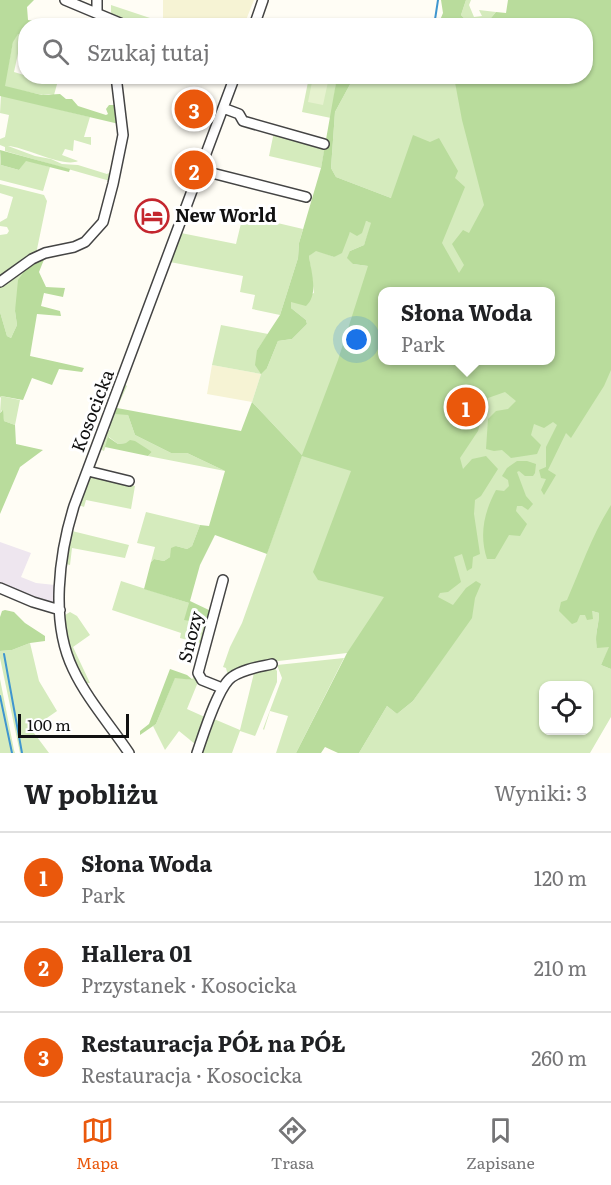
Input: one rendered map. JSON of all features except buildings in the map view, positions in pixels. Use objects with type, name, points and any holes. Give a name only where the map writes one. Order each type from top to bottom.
[{"type":"street","points":[[65,0],[107,18]]},
{"type":"street","points":[[97,0],[97,12]]},
{"type":"street","points":[[257,18],[263,0]]},
{"type":"street","points":[[0,282],[32,259],[85,242],[103,222],[123,135],[117,84]]},
{"type":"street","name":"Kosocicka","points":[[129,753],[71,666],[63,642],[60,610],[61,564],[66,536],[88,471],[232,84]]},
{"type":"street","points":[[224,108],[239,114],[243,121],[324,144]]},
{"type":"street","points":[[200,170],[306,197]]},
{"type":"street","points":[[88,471],[129,481]]},
{"type":"street","name":"Snozy","points":[[222,688],[202,680],[198,673],[223,580]]},
{"type":"street","points":[[0,588],[60,610]]},
{"type":"street","points":[[197,753],[222,688],[233,676],[272,664]]},
{"type":"shaded area","points":[[163,0],[254,0],[247,18],[163,18]]},
{"type":"shaded area","points":[[212,365],[261,374],[252,402],[207,394]]},
{"type":"shaded area","points":[[0,542],[31,553],[21,577],[36,583],[55,585],[54,608],[0,586]]},
{"type":"green space","points":[[0,0],[34,0],[27,7],[28,18],[18,18],[18,34],[13,42],[5,86],[42,95],[60,94],[66,99],[72,99],[78,106],[106,115],[109,105],[116,105],[119,124],[0,96]]},
{"type":"green space","points":[[441,0],[466,0],[461,15],[464,18],[441,18],[443,13]]},
{"type":"green space","points":[[466,0],[471,0],[469,5],[474,17],[482,16],[479,10],[496,12],[491,18],[464,18],[461,15]]},
{"type":"green space","points":[[508,0],[611,0],[611,370],[604,386],[571,438],[566,433],[548,470],[556,475],[544,495],[541,490],[546,479],[541,478],[539,470],[546,467],[546,447],[557,425],[553,422],[544,428],[534,424],[531,435],[541,445],[537,454],[511,458],[502,450],[486,449],[488,419],[496,411],[508,409],[516,401],[505,392],[488,398],[478,431],[460,458],[463,469],[472,459],[486,456],[498,469],[481,496],[475,500],[474,514],[480,554],[473,557],[472,568],[467,571],[462,554],[454,557],[461,582],[448,592],[440,593],[438,597],[453,605],[466,588],[476,581],[481,584],[475,598],[472,618],[413,701],[397,714],[387,706],[359,753],[338,753],[325,747],[321,753],[296,753],[347,653],[384,597],[318,580],[313,572],[351,471],[302,456],[267,554],[215,535],[200,565],[190,601],[211,611],[208,624],[184,620],[189,603],[144,589],[151,562],[154,559],[164,561],[170,557],[171,548],[176,546],[187,549],[192,546],[200,525],[209,526],[225,471],[187,453],[171,453],[135,435],[128,415],[115,414],[117,408],[241,431],[252,402],[302,455],[338,360],[368,266],[353,264],[347,258],[350,251],[364,245],[371,223],[366,221],[362,233],[357,236],[350,232],[342,253],[334,257],[316,251],[309,256],[313,282],[312,296],[306,306],[291,302],[291,308],[306,320],[307,324],[292,339],[278,341],[267,368],[261,374],[255,365],[257,350],[280,315],[298,258],[299,243],[321,168],[336,84],[350,84],[335,112],[331,168],[336,177],[391,198],[413,135],[430,142],[439,138],[458,171],[455,178],[465,187],[442,243],[459,273],[464,265],[452,244],[463,230],[469,233],[484,205],[455,84],[593,84],[593,18],[491,18],[496,12],[506,13]]},
{"type":"green space","points":[[111,5],[150,18],[118,18],[111,15]]},
{"type":"green space","points":[[18,33],[18,54],[14,72],[18,73],[18,84],[57,84],[54,95],[4,87],[13,41]]},
{"type":"green space","points":[[308,84],[336,84],[331,118],[302,112]]},
{"type":"green space","points":[[312,84],[328,84],[323,105],[308,102]]},
{"type":"green space","points":[[350,84],[483,84],[611,120],[611,519],[580,615],[592,611],[599,613],[597,647],[610,647],[601,665],[611,669],[611,717],[590,753],[359,753],[387,706],[397,714],[413,701],[437,666],[347,653],[270,662],[228,676],[226,668],[223,667],[242,623],[302,455],[252,402],[261,374],[212,365],[221,325],[268,334],[257,350],[267,368],[278,341],[292,339],[307,324],[306,320],[291,308],[291,302],[314,293],[309,256],[316,250],[334,257],[350,232],[366,221],[372,223],[364,245],[350,251],[353,264],[368,266],[391,198],[336,177],[331,168],[335,112]]},
{"type":"green space","points":[[1,95],[90,117],[84,137],[91,137],[91,145],[74,140],[73,151],[65,149],[62,155],[78,161],[64,162],[51,159],[62,164],[78,165],[107,174],[112,171],[110,181],[5,151],[5,147],[0,145],[0,139],[5,137],[9,115],[0,113]],"holes":[[[8,146],[51,159],[35,156]]]},
{"type":"green space","points":[[274,132],[325,147],[321,168],[269,156]]},
{"type":"green space","points":[[0,150],[70,169],[69,172],[26,161],[19,170],[1,165]]},
{"type":"green space","points":[[0,154],[1,165],[19,170],[26,160],[50,167],[43,191],[0,180]]},
{"type":"green space","points":[[0,184],[44,195],[47,201],[36,254],[0,278],[0,235],[7,234],[9,231],[7,227],[0,226],[0,222],[7,218],[13,197],[0,193]]},
{"type":"green space","points":[[243,215],[303,229],[298,258],[280,315],[252,309],[255,295],[240,292],[243,276],[170,262],[181,233],[236,244]]},
{"type":"green space","points":[[45,257],[39,272],[46,287],[65,288],[63,297],[44,293],[41,306],[60,311],[61,316],[37,314],[30,356],[84,368],[82,372],[59,369],[52,385],[32,378],[23,400],[1,396],[0,398],[0,312],[7,336],[11,338],[17,325],[15,311],[18,280],[30,263]]},
{"type":"green space","points":[[30,263],[15,311],[17,325],[11,338],[7,336],[0,312],[0,286]]},
{"type":"green space","points":[[124,384],[127,386],[117,408],[128,415],[135,435],[171,453],[187,453],[225,471],[148,456],[152,452],[126,443],[118,444],[109,437],[104,451],[100,449],[106,431],[110,430],[109,425]]},
{"type":"green space","points":[[1,396],[20,400],[15,425],[4,421],[2,410],[0,413]]},
{"type":"green space","points":[[3,410],[4,421],[15,425],[16,444],[43,450],[20,467],[0,514],[0,413]]},
{"type":"green space","points":[[108,437],[118,444],[130,440],[135,441],[152,452],[148,456],[105,447]]},
{"type":"green space","points":[[517,461],[536,464],[533,476],[525,476],[517,472],[526,496],[533,504],[528,510],[517,506],[516,511],[527,524],[520,536],[509,535],[495,559],[487,559],[483,532],[488,507],[496,490],[504,491],[509,486],[508,480],[502,476],[507,468]]},
{"type":"green space","points":[[92,476],[135,486],[131,509],[86,500],[84,507],[79,505],[88,479]]},
{"type":"green space","points":[[611,505],[611,669],[601,665],[609,647],[597,648],[599,613],[592,611],[593,619],[587,620],[585,615],[580,615],[577,622],[572,624],[559,611],[561,602],[567,600],[592,540]]},
{"type":"green space","points":[[146,512],[200,525],[192,546],[187,549],[176,546],[170,557],[164,561],[154,559],[151,562],[155,547],[137,543]]},
{"type":"green space","points":[[72,531],[129,545],[125,558],[72,548],[70,565],[66,564]]},
{"type":"green space","points":[[121,581],[189,603],[208,624],[203,644],[180,638],[181,633],[112,610]]},
{"type":"green space","points":[[2,611],[14,612],[25,623],[45,636],[45,641],[0,651],[0,617]]},
{"type":"green space","points":[[70,612],[77,616],[90,635],[73,647],[90,683],[86,683],[70,651],[65,615]]},
{"type":"green space","points":[[30,643],[39,681],[57,711],[31,729],[49,753],[20,753],[0,658],[0,651],[12,650]]},
{"type":"green space","points":[[344,658],[296,753],[276,753],[288,716],[270,711],[263,729],[282,678],[277,665]]},
{"type":"green space","points":[[273,666],[277,671],[277,682],[255,736],[240,731],[232,753],[200,753],[214,715],[214,719],[240,730],[254,673],[234,680],[218,708],[224,689],[230,682],[245,674]]},
{"type":"green space","points":[[170,669],[187,675],[193,680],[175,678],[156,724],[140,735],[140,731],[149,724]]},
{"type":"green space","points":[[195,672],[217,691],[198,682],[187,709],[207,718],[195,744],[179,731],[165,750],[153,726],[156,724],[175,677],[192,680]]},
{"type":"green space","points":[[0,679],[14,750],[15,753],[0,753]]},
{"type":"waterway","points":[[435,18],[438,0]]},
{"type":"waterway","points":[[4,654],[22,753]]},
{"type":"waterway","points":[[0,696],[12,753]]},
{"type":"place","name":"Restauracja PÓŁ na PÓŁ","points":[[194,109]]},
{"type":"place","name":"Hallera 01","points":[[194,170]]},
{"type":"place","name":"New World","points":[[152,216]]},
{"type":"place","name":"Słona Woda","points":[[466,407]]}]
